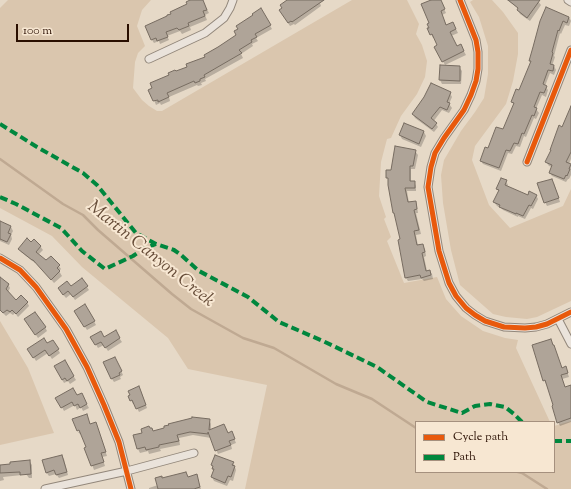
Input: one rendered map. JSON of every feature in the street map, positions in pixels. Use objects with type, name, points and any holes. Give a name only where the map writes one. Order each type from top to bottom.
[{"type":"street","points":[[149,59],[205,34],[224,18],[234,0]]},
{"type":"street","points":[[460,0],[476,40],[478,52],[476,81],[464,110],[444,138],[436,153],[431,167],[428,186],[439,251],[449,283],[456,296],[466,308],[485,321],[504,327],[536,327],[548,324],[571,312]]},
{"type":"street","points":[[527,162],[571,50]]},
{"type":"street","points":[[0,258],[20,270],[36,287],[66,329],[88,367],[119,442],[131,489]]},
{"type":"street","points":[[558,319],[571,344]]},
{"type":"street","points":[[45,489],[127,471],[194,453]]},
{"type":"shaded area","points":[[8,0],[151,0],[142,10],[137,26],[145,46],[138,53],[135,62],[133,88],[142,100],[149,106],[157,111],[162,111],[352,0],[407,0],[419,24],[416,34],[422,45],[427,61],[425,77],[417,94],[401,116],[391,138],[387,139],[381,162],[379,196],[386,217],[384,219],[391,237],[387,241],[404,283],[437,277],[446,299],[461,316],[483,331],[505,338],[518,340],[516,348],[550,421],[415,421],[415,473],[555,473],[555,426],[571,421],[571,489],[245,489],[267,385],[188,369],[168,338],[82,267],[52,236],[0,208],[0,8]]},
{"type":"shaded area","points":[[473,0],[492,0],[503,12],[518,33],[518,54],[513,81],[506,104],[475,146],[472,160],[489,205],[510,228],[563,206],[571,189],[571,301],[537,317],[527,319],[493,314],[460,285],[451,250],[443,203],[441,175],[444,160],[461,131],[484,98],[488,74],[488,46],[479,17],[470,2]]},
{"type":"shaded area","points":[[0,321],[28,368],[54,433],[0,445]]},
{"type":"building","points":[[190,0],[203,0],[207,10],[203,11],[205,16],[188,23],[189,26],[179,30],[177,28],[166,32],[168,37],[157,41],[156,38],[151,40],[145,26],[171,14],[170,12],[187,4],[186,2]]},
{"type":"building","points":[[287,0],[324,0],[292,22],[291,21],[288,23],[279,10],[282,8],[280,5]]},
{"type":"building","points":[[431,0],[441,0],[445,9],[441,11],[446,25],[453,22],[456,29],[450,32],[457,46],[461,44],[464,51],[442,62],[434,47],[437,45],[432,34],[430,35],[427,28],[429,28],[427,24],[429,23],[421,4]]},
{"type":"building","points":[[508,0],[540,0],[527,18]]},
{"type":"building","points":[[546,7],[569,17],[567,23],[563,21],[559,31],[558,30],[550,64],[554,65],[553,71],[548,70],[543,84],[547,86],[544,93],[540,92],[534,107],[537,108],[534,116],[532,115],[518,144],[514,143],[510,151],[506,150],[499,168],[480,161],[485,147],[488,148],[496,127],[503,129],[514,103],[511,102],[516,89],[519,90],[531,61],[529,61],[540,21]]},
{"type":"building","points":[[261,8],[271,25],[255,34],[257,37],[251,40],[252,42],[239,50],[242,53],[204,75],[205,77],[200,79],[200,81],[195,83],[194,81],[167,93],[169,97],[158,102],[158,100],[153,101],[148,90],[152,88],[150,83],[169,75],[168,73],[187,67],[186,64],[205,57],[204,55],[236,35],[234,31],[238,29],[236,26]]},
{"type":"building","points":[[440,65],[460,66],[460,81],[439,80]]},
{"type":"building","points":[[431,83],[451,92],[447,102],[450,103],[447,110],[440,107],[431,118],[437,123],[432,129],[412,114],[424,97]]},
{"type":"building","points":[[571,106],[571,152],[566,162],[571,164],[567,176],[566,175],[564,179],[549,173],[552,165],[545,162],[551,150],[559,125],[562,127]]},
{"type":"building","points":[[404,123],[424,131],[419,144],[399,135]]},
{"type":"building","points":[[395,146],[416,150],[413,166],[410,166],[410,181],[415,181],[415,188],[405,188],[408,202],[416,201],[417,209],[414,210],[419,230],[414,231],[417,245],[423,244],[425,252],[422,253],[426,271],[430,270],[431,275],[421,278],[420,275],[405,278],[398,240],[400,239],[393,213],[388,178],[386,178],[386,170],[391,170]]},
{"type":"building","points":[[501,178],[507,180],[505,185],[528,195],[529,191],[537,195],[523,216],[499,207],[500,205],[493,202],[499,190],[496,189]]},
{"type":"building","points":[[552,179],[559,198],[544,203],[537,183]]},
{"type":"building","points":[[0,221],[11,226],[8,233],[11,234],[7,242],[0,239]]},
{"type":"building","points":[[27,238],[31,242],[34,239],[41,246],[36,252],[46,260],[51,256],[60,265],[57,268],[60,271],[51,280],[33,260],[18,249]]},
{"type":"building","points":[[0,277],[9,284],[6,289],[16,300],[21,295],[28,302],[16,314],[12,310],[10,312],[7,310],[3,313],[0,310]]},
{"type":"building","points":[[82,278],[88,286],[73,297],[68,291],[63,295],[58,288],[67,281],[71,286]]},
{"type":"building","points":[[85,304],[95,321],[84,327],[74,311]]},
{"type":"building","points":[[35,312],[46,327],[35,335],[24,319]]},
{"type":"building","points":[[116,330],[120,338],[105,348],[101,342],[95,345],[90,337],[101,331],[104,337]]},
{"type":"building","points":[[44,338],[47,343],[53,340],[59,349],[49,356],[45,350],[33,358],[27,349]]},
{"type":"building","points":[[551,339],[562,368],[566,366],[568,373],[561,375],[565,387],[571,385],[571,418],[557,423],[545,380],[543,381],[532,345]]},
{"type":"building","points":[[115,357],[122,371],[119,373],[120,375],[111,379],[103,362]]},
{"type":"building","points":[[65,360],[74,376],[67,381],[65,378],[62,380],[54,366]]},
{"type":"building","points":[[139,386],[146,405],[136,409],[132,400],[130,401],[128,391]]},
{"type":"building","points":[[73,388],[77,395],[82,393],[87,404],[80,408],[78,404],[74,406],[72,402],[61,408],[55,398]]},
{"type":"building","points":[[87,414],[90,424],[96,422],[106,452],[101,453],[104,462],[91,466],[84,448],[86,447],[79,430],[77,431],[72,419]]},
{"type":"building","points":[[192,417],[210,419],[209,430],[224,424],[228,433],[232,431],[235,439],[229,441],[231,445],[215,451],[208,432],[208,434],[190,432],[177,435],[179,441],[159,445],[159,447],[146,450],[145,447],[137,449],[133,435],[142,433],[141,429],[149,426],[153,431],[164,428],[164,426],[169,425],[168,424]]},
{"type":"building","points":[[62,455],[67,472],[56,475],[54,470],[46,473],[42,460]]},
{"type":"building","points":[[215,455],[234,462],[232,465],[235,466],[231,477],[228,476],[225,483],[211,477],[214,469],[212,469],[213,466],[211,465]]},
{"type":"building","points":[[30,460],[31,474],[20,475],[20,472],[0,473],[0,465],[10,464],[10,462]]},
{"type":"building","points":[[186,472],[188,477],[197,474],[200,487],[194,489],[158,489],[155,478],[162,476],[162,478]]},
{"type":"waterway","name":"Martin Canyon Creek","points":[[0,159],[63,204],[83,215],[98,230],[191,309],[243,338],[274,348],[336,384],[372,399],[415,427]]},
{"type":"waterway","name":"Martin Canyon Creek","points":[[522,473],[547,489]]},
{"type":"marked path","points":[[0,124],[83,173],[97,185],[136,233],[156,244],[174,250],[199,271],[248,297],[279,322],[377,367],[427,402],[462,413],[475,406],[490,404],[505,407],[521,421]]},
{"type":"marked path","points":[[0,197],[61,228],[82,251],[105,269],[133,256],[143,249],[156,244]]},
{"type":"marked path","points":[[555,441],[571,441]]},
{"type":"cycle path","points":[[460,0],[476,40],[478,52],[476,81],[464,110],[435,153],[428,187],[439,251],[449,283],[456,296],[466,308],[485,321],[504,327],[536,327],[547,324],[571,312]]},
{"type":"cycle path","points":[[527,162],[571,50]]},
{"type":"cycle path","points":[[0,258],[20,270],[36,287],[66,329],[87,367],[104,405],[119,442],[131,489]]}]
